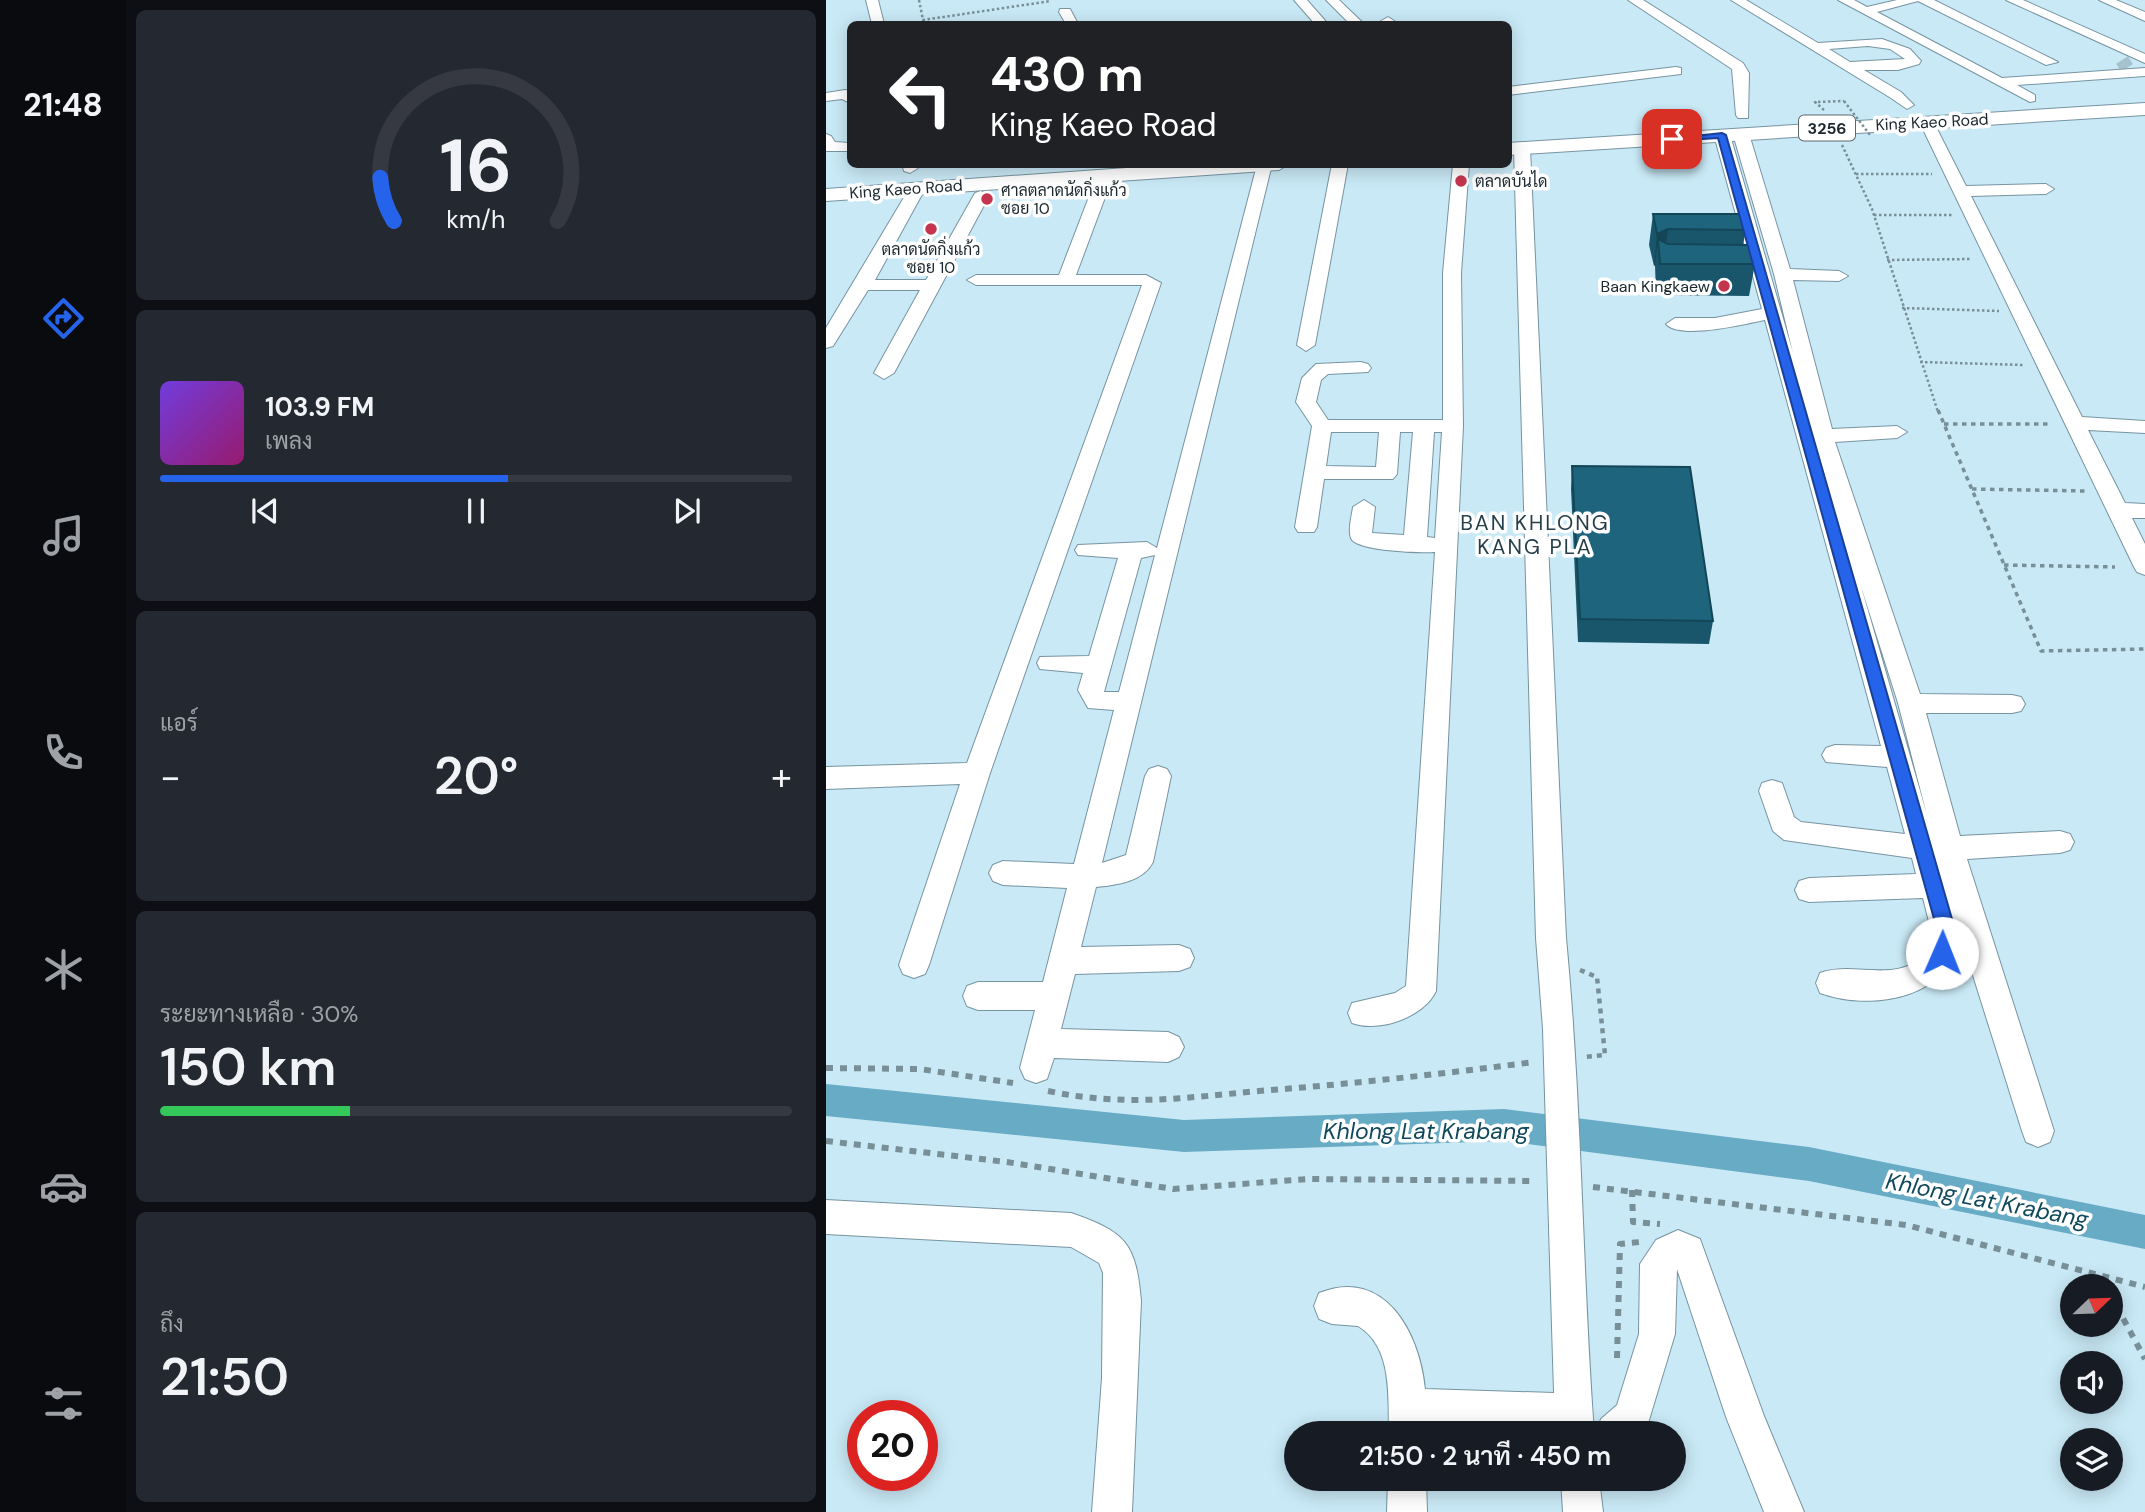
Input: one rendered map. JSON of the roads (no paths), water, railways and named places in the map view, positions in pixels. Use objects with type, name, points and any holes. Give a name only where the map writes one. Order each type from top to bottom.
[{"type":"main road","name":"King Kaeo Road","points":[[1513,143],[1735,128],[1824,110],[2030,98],[2144,98]]},
{"type":"main road","name":"King Kaeo Road","points":[[1513,143],[1735,128],[1835,128],[1927,122],[2144,98]]},
{"type":"main road","name":"King Kaeo Road","points":[[886,170],[898,168]]},
{"type":"main road","name":"King Kaeo Road","points":[[826,195],[1221,168]]},
{"type":"street","points":[[872,0],[877,21]]},
{"type":"street","points":[[1300,0],[1319,21]]},
{"type":"street","points":[[1332,0],[1354,21]]},
{"type":"street","points":[[1634,0],[1738,66],[1742,72],[1735,128],[1753,269],[1771,313],[1897,757],[1936,848],[2038,1131]]},
{"type":"street","points":[[1737,0],[1848,66],[1907,105]]},
{"type":"street","points":[[1844,0],[2030,98]]},
{"type":"street","points":[[1866,11],[1913,0]]},
{"type":"street","points":[[1924,0],[2051,62]]},
{"type":"street","points":[[2012,0],[2129,65],[2144,98]]},
{"type":"street","points":[[2105,0],[2145,17]]},
{"type":"street","points":[[1816,47],[1888,44],[1914,61],[1898,66],[1848,66]]},
{"type":"street","points":[[1838,45],[1877,66]]},
{"type":"street","points":[[2002,82],[2129,65],[2144,59]]},
{"type":"street","points":[[1512,91],[1676,71]]},
{"type":"street","points":[[826,97],[847,96]]},
{"type":"street","points":[[1927,122],[2062,424],[2116,510],[2145,567]]},
{"type":"street","points":[[1735,128],[1783,274],[1823,436],[1911,703],[1936,848],[1933,886],[1945,926],[1942,953],[1923,974],[1900,983],[1878,985],[1830,982]]},
{"type":"street","points":[[826,139],[831,147],[847,148]]},
{"type":"street","points":[[1513,143],[1552,957],[1559,1030],[1574,1421]]},
{"type":"street","points":[[1167,1047],[1032,1071],[1054,996],[1264,168]]},
{"type":"street","points":[[1306,345],[1339,168]]},
{"type":"street","points":[[1363,1013],[1403,1005],[1414,1000],[1421,991],[1453,426],[1452,273],[1461,168]]},
{"type":"street","points":[[2003,169],[2015,190]]},
{"type":"street","points":[[1066,279],[1105,176]]},
{"type":"street","points":[[826,342],[863,285],[917,189]]},
{"type":"street","points":[[1958,191],[2046,189]]},
{"type":"street","points":[[884,373],[981,196]]},
{"type":"street","points":[[1783,274],[1839,276]]},
{"type":"street","points":[[915,965],[977,774],[1152,283],[1146,280],[976,280]]},
{"type":"street","points":[[863,285],[933,285]]},
{"type":"street","points":[[1675,324],[1714,324],[1771,313]]},
{"type":"street","points":[[1306,527],[1322,426],[1306,402],[1312,378],[1323,368],[1361,368]]},
{"type":"street","points":[[2062,424],[2145,427]]},
{"type":"street","points":[[1322,426],[1453,426]]},
{"type":"street","points":[[1315,472],[1386,474],[1390,426]]},
{"type":"street","points":[[1415,543],[1424,426]]},
{"type":"street","points":[[1823,436],[1897,432]]},
{"type":"street","points":[[1364,507],[1361,536],[1369,540],[1447,546]]},
{"type":"street","points":[[2116,510],[2145,511]]},
{"type":"street","points":[[1128,701],[1097,701],[1091,690],[1132,550]]},
{"type":"street","points":[[1086,551],[1166,551]]},
{"type":"street","points":[[1049,663],[1098,665]]},
{"type":"street","points":[[1911,703],[2012,704]]},
{"type":"street","points":[[1835,755],[1897,757]]},
{"type":"street","points":[[826,778],[977,774]]},
{"type":"street","points":[[1003,873],[1083,875],[1122,872],[1139,862],[1158,776]]},
{"type":"street","points":[[1772,791],[1783,823],[1794,832],[1936,848],[2060,842]]},
{"type":"street","points":[[1809,890],[1933,886]]},
{"type":"street","points":[[1062,961],[1179,958]]},
{"type":"street","points":[[978,996],[1054,996]]},
{"type":"street","points":[[826,1217],[1071,1230],[1098,1240],[1117,1257],[1122,1284],[1123,1324],[1112,1512]]},
{"type":"street","points":[[1628,1421],[1633,1417],[1657,1334],[1658,1264],[1668,1252],[1678,1248],[1688,1251],[1745,1416],[1784,1512]]},
{"type":"street","points":[[1332,1306],[1364,1309],[1382,1320],[1398,1344],[1408,1420],[1463,1421]]},
{"type":"street","points":[[1407,1491],[1407,1512]]},
{"type":"street","points":[[1581,1491],[1583,1512]]},
{"type":"waterway","name":"Khlong Lat Krabang","points":[[826,1100],[1184,1136],[1504,1125],[1809,1164],[2145,1232]]},
{"type":"tunnel","points":[[2122,60],[2127,68]]},
{"type":"place","name":"ตลาดบันได","points":[[1461,181]]},
{"type":"place","name":"ศาลตลาดนัดกิ่งแก้ว ซอย 10","points":[[987,199]]},
{"type":"place","name":"ตลาดนัดกิ่งแก้ว ซอย 10","points":[[931,229]]},
{"type":"place","name":"Baan Kingkaew","points":[[1724,286]]},
{"type":"district","name":"BAN KHLONG KANG PLA","points":[[1535,535]]}]
